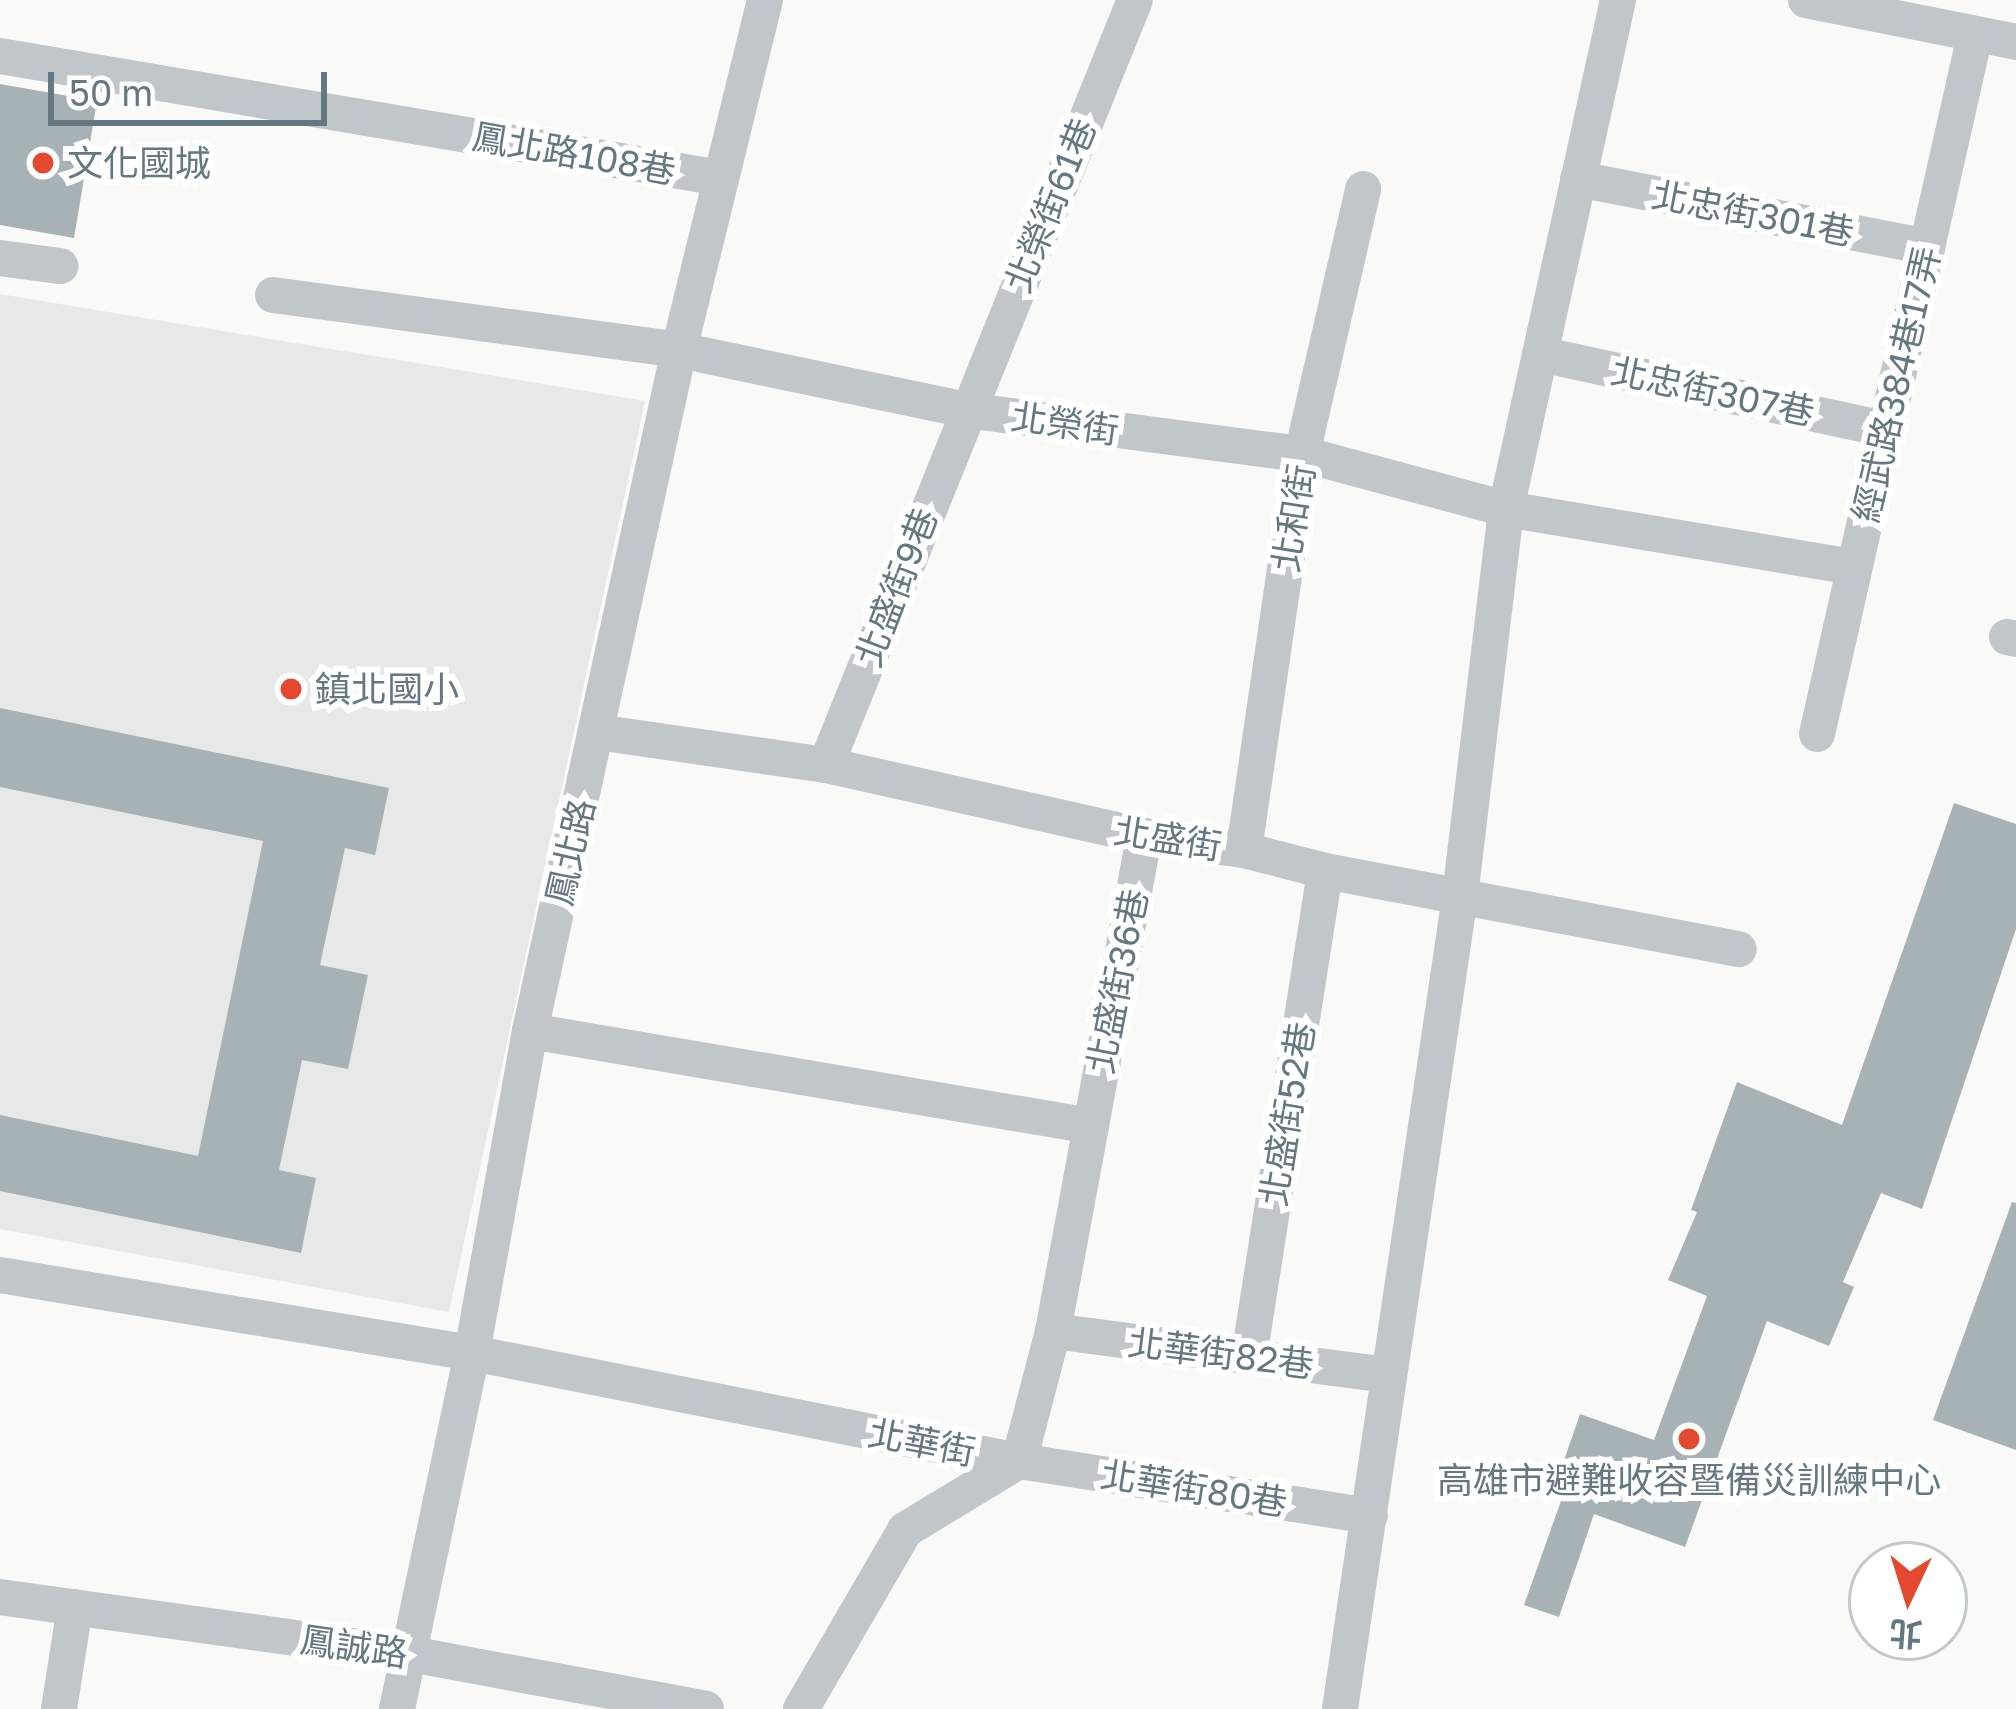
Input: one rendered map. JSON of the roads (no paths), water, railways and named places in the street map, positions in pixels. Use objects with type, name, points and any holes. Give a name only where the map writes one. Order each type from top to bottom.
[{"type":"street","name":"鳳北路","points":[[397,1709],[405,1653],[472,1353],[530,1031],[679,350],[766,0]]},
{"type":"street","name":"北榮街61巷","points":[[966,410],[1135,0]]},
{"type":"street","points":[[1340,1709],[1460,896],[1505,509],[1618,0]]},
{"type":"street","points":[[1806,0],[2016,42]]},
{"type":"street","name":"經武路384巷17弄","points":[[1817,734],[1975,34]]},
{"type":"street","name":"鳳北路108巷","points":[[0,56],[721,178]]},
{"type":"street","name":"北忠街301巷","points":[[1578,179],[1927,247]]},
{"type":"street","name":"北和街","points":[[1244,850],[1301,454],[1363,189]]},
{"type":"street","points":[[0,258],[60,266]]},
{"type":"street","name":"北榮街","points":[[273,295],[679,350],[966,410],[1301,454],[1505,509],[1854,568]]},
{"type":"street","name":"北忠街307巷","points":[[1540,354],[1886,429]]},
{"type":"street","name":"北盛街9巷","points":[[826,765],[966,410]]},
{"type":"street","name":"北盛街","points":[[597,732],[826,765],[1144,836],[1244,850],[1325,871],[1739,950]]},
{"type":"street","name":"北盛街36巷","points":[[1090,1126],[1144,836]]},
{"type":"street","name":"北盛街52巷","points":[[1249,1357],[1325,871]]},
{"type":"street","points":[[530,1031],[1090,1126]]},
{"type":"street","name":"北華街","points":[[0,1275],[472,1353],[1018,1461],[1053,1331],[1090,1126]]},
{"type":"street","name":"北華街82巷","points":[[1053,1331],[1388,1376]]},
{"type":"street","points":[[802,1709],[904,1530],[1018,1461]]},
{"type":"street","name":"北華街80巷","points":[[1018,1461],[1370,1516]]},
{"type":"street","name":"鳳誠路","points":[[0,1597],[405,1653],[706,1709]]},
{"type":"street","points":[[59,1709],[74,1607]]},
{"type":"place","name":"文化國城","points":[[43,163]]},
{"type":"place","name":"鎮北國小","points":[[291,689]]},
{"type":"place","name":"高雄市避難收容暨備災訓練中心","points":[[1689,1439]]}]
